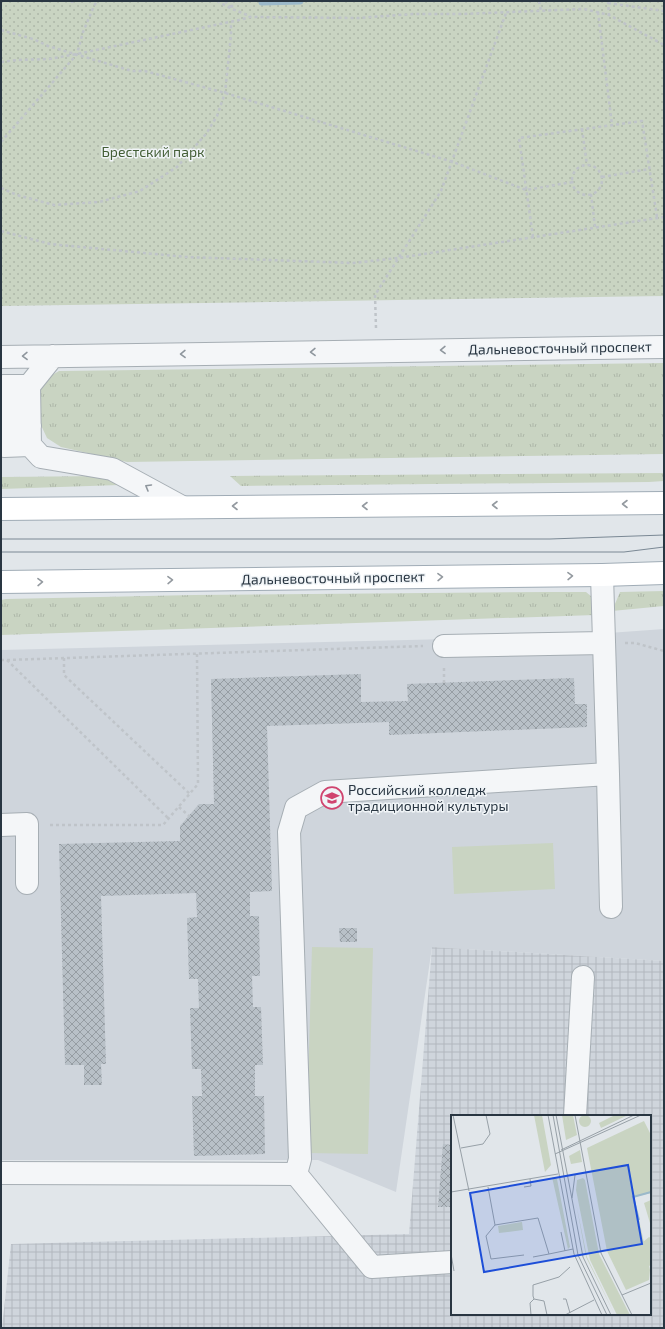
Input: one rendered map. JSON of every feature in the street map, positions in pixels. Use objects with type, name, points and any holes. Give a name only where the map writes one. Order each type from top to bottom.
[{"type":"main road","points":[[1,509],[182,506],[664,503]]},
{"type":"main road","name":"Дальневосточный проспект","points":[[1,582],[664,573]]},
{"type":"street","name":"Дальневосточный проспект","points":[[1,357],[664,347]]},
{"type":"street","points":[[53,356],[29,415],[41,457],[112,469],[182,506]]},
{"type":"street","points":[[29,415],[4,416],[29,415]]},
{"type":"street","points":[[602,575],[611,907]]},
{"type":"street","points":[[444,646],[603,643]]},
{"type":"street","points":[[296,1174],[300,1159],[289,832],[296,808],[325,792],[608,774]]},
{"type":"street","points":[[1,825],[27,824],[27,883]]},
{"type":"street","points":[[575,1115],[583,977]]},
{"type":"street","points":[[1,1173],[296,1174]]},
{"type":"street","points":[[296,1174],[372,1267],[451,1262]]},
{"type":"path","points":[[1,142],[77,54],[83,32],[97,1]]},
{"type":"path","points":[[217,1],[232,10],[250,17]]},
{"type":"path","points":[[225,1],[232,10]]},
{"type":"path","points":[[232,1],[232,10]]},
{"type":"path","points":[[539,1],[541,11]]},
{"type":"path","points":[[609,15],[608,2],[664,11]]},
{"type":"path","points":[[1,62],[49,59],[77,54],[250,17],[358,18],[413,14],[506,13],[584,9],[609,15],[664,45]]},
{"type":"path","points":[[598,12],[612,125]]},
{"type":"path","points":[[376,328],[375,295],[441,191],[506,13]]},
{"type":"path","points":[[1,188],[17,195],[54,204],[99,202],[140,191],[177,167],[202,139],[218,116],[225,93],[231,22]]},
{"type":"path","points":[[1,30],[33,39],[48,46],[132,71],[145,71],[225,93],[452,162],[526,190],[573,182]]},
{"type":"path","points":[[533,237],[519,138],[642,121],[657,217]]},
{"type":"path","points":[[582,129],[587,165]]},
{"type":"path","points":[[587,165],[596,168],[602,177],[601,186],[595,193],[591,194],[583,194],[579,192],[574,186],[573,182],[573,177],[578,169],[587,165]]},
{"type":"path","points":[[602,177],[649,169]]},
{"type":"path","points":[[591,194],[595,227]]},
{"type":"path","points":[[1,231],[50,244],[186,257],[353,263],[398,258],[664,217]]},
{"type":"path","points":[[603,643],[635,643],[664,650]]},
{"type":"path","points":[[1,660],[444,646],[444,682]]},
{"type":"path","points":[[27,824],[163,825],[198,784],[197,654]]},
{"type":"path","points":[[64,658],[64,675],[190,794]]},
{"type":"path","points":[[8,660],[169,818]]},
{"type":"path","points":[[179,807],[189,816]]},
{"type":"shaded area","name":"Российский колледж традиционной культуры","points":[[664,629],[664,961],[432,947],[396,1192],[318,1160],[1,1160],[1,650],[567,636]]},
{"type":"shaded area","points":[[432,947],[664,961],[664,1328],[2,1328],[11,1244],[409,1234]]},
{"type":"green space","name":"Брестский парк","points":[[1,1],[664,1],[664,296],[1,306]]},
{"type":"green space","points":[[664,363],[664,454],[127,462],[61,447],[47,438],[39,421],[38,391],[47,378],[59,371]]},
{"type":"green space","points":[[664,473],[664,481],[649,482],[241,486],[230,476]]},
{"type":"green space","points":[[104,476],[119,485],[1,489],[1,477]]},
{"type":"green space","points":[[664,591],[664,606],[612,611],[620,592]]},
{"type":"green space","points":[[586,592],[592,597],[595,605],[595,615],[1,635],[1,600],[6,599],[194,595]]},
{"type":"green space","points":[[553,843],[555,889],[454,894],[452,847]]},
{"type":"green space","points":[[312,947],[373,948],[368,1154],[306,1153]]},
{"type":"building","points":[[361,674],[361,702],[408,701],[407,684],[574,678],[575,704],[587,704],[587,727],[389,735],[389,722],[267,726],[272,891],[250,892],[250,916],[259,916],[260,976],[252,976],[253,1007],[261,1007],[263,1065],[255,1065],[255,1096],[264,1096],[265,1154],[194,1156],[192,1096],[202,1096],[201,1069],[192,1069],[190,1008],[199,1008],[198,979],[189,979],[187,918],[197,917],[196,893],[101,896],[106,1064],[101,1064],[102,1085],[84,1085],[84,1065],[65,1065],[59,844],[180,841],[180,826],[199,804],[214,804],[211,679]]},
{"type":"building","points":[[339,928],[357,928],[357,942],[340,942]]},
{"type":"building","points":[[443,1144],[451,1145],[451,1207],[438,1207]]},
{"type":"waterway","points":[[262,1],[300,1]]},
{"type":"tram line","points":[[1,539],[550,539],[664,535]]},
{"type":"tram line","points":[[1,552],[624,552],[664,547]]},
{"type":"place","name":"Российский колледж традиционной культуры","points":[[332,798]]}]
